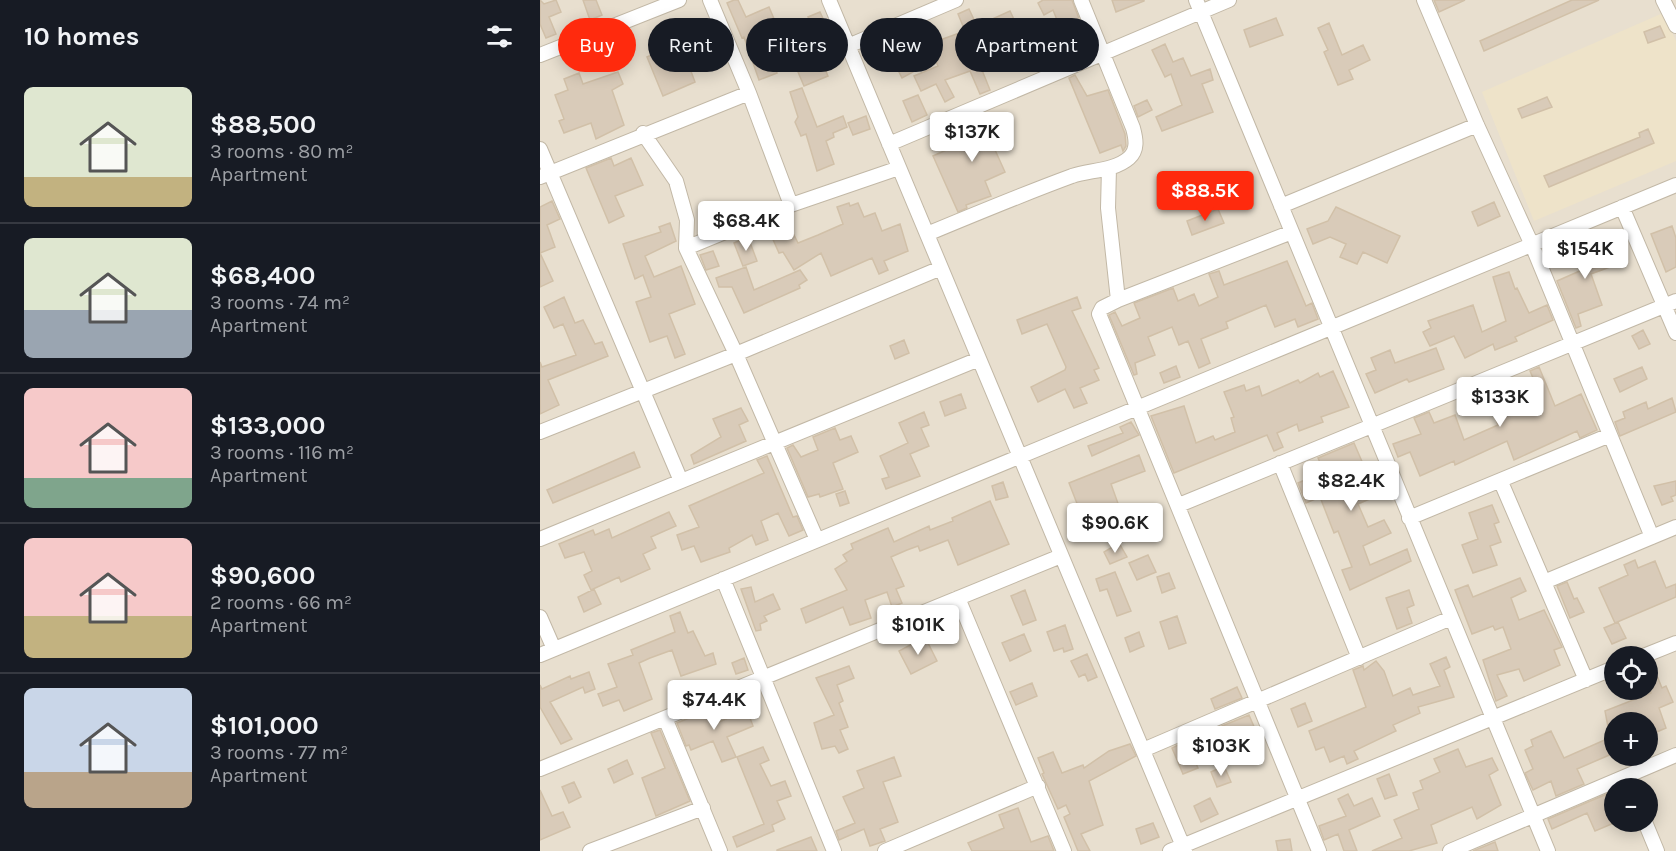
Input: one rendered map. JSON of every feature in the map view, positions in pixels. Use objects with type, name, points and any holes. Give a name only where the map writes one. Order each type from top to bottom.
[{"type":"street","points":[[540,55],[679,0]]},
{"type":"street","points":[[711,0],[791,206]]},
{"type":"street","points":[[829,0],[836,18]]},
{"type":"street","points":[[956,0],[848,46],[1143,750],[1179,849],[1604,672]]},
{"type":"street","points":[[927,234],[1043,187],[1077,175],[1109,168],[1129,159],[1136,145],[1133,128],[1081,0]]},
{"type":"street","points":[[889,144],[1104,54],[1198,6],[1229,0]]},
{"type":"street","points":[[1424,0],[1477,125],[1532,245],[1652,537]]},
{"type":"street","points":[[1663,0],[1676,26]]},
{"type":"street","points":[[1198,6],[1333,327],[1409,518],[1548,851]]},
{"type":"street","points":[[545,176],[643,134],[749,93]]},
{"type":"street","points":[[1281,206],[1477,125]]},
{"type":"street","points":[[643,134],[676,181],[687,220],[686,248],[776,442],[816,540]]},
{"type":"street","points":[[540,149],[545,176],[681,481]]},
{"type":"street","points":[[686,248],[791,206],[899,168]]},
{"type":"street","points":[[1109,168],[1108,208],[1118,300]]},
{"type":"street","points":[[540,655],[1676,185]]},
{"type":"street","points":[[1622,207],[1670,303],[1676,333]]},
{"type":"street","points":[[1292,232],[1118,300],[1102,308],[1099,314],[1319,851]]},
{"type":"street","points":[[540,432],[736,354],[941,268]]},
{"type":"street","points":[[1179,505],[1670,303]]},
{"type":"street","points":[[540,539],[979,359]]},
{"type":"street","points":[[1409,518],[1501,482],[1610,435]]},
{"type":"street","points":[[1280,463],[1359,658]]},
{"type":"street","points":[[1501,482],[1586,680]]},
{"type":"street","points":[[1544,582],[1676,527]]},
{"type":"street","points":[[540,769],[1061,556]]},
{"type":"street","points":[[723,579],[834,851]]},
{"type":"street","points":[[958,598],[1064,851]]},
{"type":"street","points":[[540,617],[554,649]]},
{"type":"street","points":[[1143,750],[1451,618]]},
{"type":"street","points":[[1658,650],[1676,643]]},
{"type":"street","points":[[665,718],[720,851]]},
{"type":"street","points":[[1637,778],[1676,755]]},
{"type":"street","points":[[885,851],[1038,786]]},
{"type":"street","points":[[1449,851],[1533,814],[1604,791]]},
{"type":"street","points":[[598,850],[704,808]]},
{"type":"street","points":[[1649,832],[1657,851]]},
{"type":"shaded area","points":[[540,0],[1676,0],[1676,851],[540,851]]},
{"type":"shaded area","points":[[1663,13],[1676,41],[1676,161],[1534,221],[1482,92]]},
{"type":"building","points":[[540,0],[544,4],[556,0],[561,12],[549,17],[556,34],[546,38],[540,24]]},
{"type":"building","points":[[583,0],[596,0],[602,15],[589,18]]},
{"type":"building","points":[[738,0],[746,17],[769,7],[774,18],[746,18],[746,43],[727,3]]},
{"type":"building","points":[[1043,0],[1072,0],[1079,18],[1056,18],[1053,10],[1044,15],[1038,3]]},
{"type":"building","points":[[1112,0],[1144,0],[1144,1],[1116,12]]},
{"type":"building","points":[[1434,0],[1465,0],[1439,12]]},
{"type":"building","points":[[1572,0],[1599,0],[1484,51],[1480,41]]},
{"type":"building","points":[[969,9],[973,18],[960,18],[958,14]]},
{"type":"building","points":[[1010,11],[1013,18],[995,18]]},
{"type":"building","points":[[820,12],[823,18],[808,18]]},
{"type":"building","points":[[1276,18],[1283,35],[1250,47],[1244,30]]},
{"type":"building","points":[[1329,23],[1342,55],[1363,45],[1370,60],[1349,70],[1353,79],[1338,85],[1324,52],[1328,50],[1318,28]]},
{"type":"building","points":[[1660,26],[1665,37],[1648,43],[1644,32]]},
{"type":"building","points":[[955,35],[955,72],[967,72],[945,80],[954,97],[945,102],[936,84],[921,91],[914,76],[924,72],[943,72],[943,39]]},
{"type":"building","points":[[1165,44],[1173,62],[1183,58],[1191,76],[1210,69],[1213,80],[1202,84],[1213,112],[1162,131],[1156,117],[1182,105],[1171,74],[1165,77],[1152,50]]},
{"type":"building","points":[[618,72],[623,84],[612,90],[624,125],[596,139],[591,123],[564,133],[559,121],[564,119],[555,95],[568,90],[564,79],[579,73],[583,84]]},
{"type":"building","points":[[653,72],[691,72],[695,82],[663,96]]},
{"type":"building","points":[[756,72],[777,72],[777,73],[759,80]]},
{"type":"building","points":[[798,72],[826,72],[828,76],[804,86]]},
{"type":"building","points":[[899,72],[913,72],[902,78]]},
{"type":"building","points":[[970,72],[983,72],[990,90],[980,94]]},
{"type":"building","points":[[1075,75],[1087,96],[1108,90],[1125,134],[1126,146],[1123,151],[1121,145],[1100,153],[1069,78]]},
{"type":"building","points":[[802,88],[817,127],[843,116],[847,127],[833,133],[834,137],[826,141],[834,164],[817,171],[806,134],[801,136],[795,122],[798,117],[790,92]]},
{"type":"building","points":[[918,95],[927,115],[912,122],[903,101]]},
{"type":"building","points":[[1547,97],[1552,107],[1522,118],[1518,109]]},
{"type":"building","points":[[1147,100],[1152,110],[1138,117],[1134,106]]},
{"type":"building","points":[[1003,115],[1010,132],[991,141],[1005,172],[985,181],[991,196],[966,205],[967,208],[958,212],[933,156],[962,143],[958,134]]},
{"type":"building","points":[[866,116],[870,129],[853,135],[848,123]]},
{"type":"building","points":[[1648,129],[1654,143],[1549,187],[1544,176],[1640,137],[1639,133]]},
{"type":"building","points":[[611,158],[614,166],[631,158],[643,185],[615,196],[624,216],[609,223],[586,168]]},
{"type":"building","points":[[552,201],[560,219],[547,225],[555,247],[540,253],[540,207]]},
{"type":"building","points":[[1494,202],[1500,216],[1478,226],[1472,212]]},
{"type":"building","points":[[849,203],[850,206],[858,203],[864,217],[875,213],[882,231],[900,224],[908,251],[884,261],[888,270],[879,274],[872,258],[831,276],[821,253],[794,270],[783,252],[779,253],[771,235],[790,227],[798,243],[818,235],[843,224],[837,207]]},
{"type":"building","points":[[1336,207],[1400,236],[1387,263],[1363,252],[1357,264],[1340,257],[1346,244],[1330,237],[1313,244],[1307,229],[1328,221]]},
{"type":"building","points":[[1218,209],[1224,223],[1192,235],[1187,221]]},
{"type":"building","points":[[670,223],[676,241],[645,256],[654,277],[681,266],[695,304],[669,314],[685,354],[675,358],[667,336],[650,342],[636,302],[651,297],[643,275],[635,279],[623,244],[661,232],[659,227]]},
{"type":"building","points":[[1672,226],[1676,238],[1676,267],[1666,272],[1651,234]]},
{"type":"building","points":[[748,237],[757,261],[743,266],[734,243]]},
{"type":"building","points":[[1591,238],[1600,255],[1613,250],[1618,264],[1591,274],[1602,305],[1578,314],[1581,326],[1576,328],[1557,281],[1582,270],[1572,247]]},
{"type":"building","points":[[713,251],[719,266],[706,270],[700,255]]},
{"type":"building","points":[[540,253],[553,281],[540,287]]},
{"type":"building","points":[[1287,261],[1306,306],[1312,303],[1318,319],[1298,327],[1295,319],[1275,327],[1266,305],[1226,322],[1228,328],[1201,339],[1210,363],[1199,368],[1188,341],[1179,345],[1172,327],[1148,337],[1155,355],[1135,363],[1137,374],[1134,375],[1109,315],[1115,312],[1122,326],[1140,318],[1134,303],[1173,288],[1178,301],[1194,294],[1199,306],[1218,297],[1209,274],[1219,271],[1224,285]]},
{"type":"building","points":[[746,267],[754,290],[800,270],[807,280],[799,285],[800,288],[744,313],[732,287],[719,287],[716,278]]},
{"type":"building","points":[[1509,272],[1515,289],[1517,288],[1529,313],[1547,305],[1553,320],[1515,337],[1517,341],[1495,350],[1493,344],[1465,358],[1454,336],[1430,346],[1423,332],[1431,328],[1428,321],[1473,305],[1482,332],[1506,321],[1493,277]]},
{"type":"building","points":[[564,297],[575,323],[583,320],[595,344],[602,342],[608,356],[548,380],[559,405],[540,414],[540,362],[542,367],[576,355],[563,324],[554,328],[544,307]]},
{"type":"building","points":[[1077,297],[1081,308],[1072,311],[1099,368],[1094,370],[1099,380],[1080,388],[1087,403],[1074,408],[1065,389],[1038,402],[1031,387],[1065,370],[1066,367],[1047,324],[1022,334],[1017,320]]},
{"type":"building","points":[[1643,330],[1650,344],[1639,349],[1632,336]]},
{"type":"building","points":[[904,340],[909,353],[895,359],[890,346]]},
{"type":"building","points":[[1436,348],[1444,369],[1409,382],[1407,379],[1375,393],[1366,374],[1376,370],[1371,358],[1390,350],[1395,363]]},
{"type":"building","points":[[1176,366],[1180,377],[1164,383],[1160,373]]},
{"type":"building","points":[[1539,367],[1555,406],[1581,394],[1597,430],[1580,438],[1577,431],[1514,460],[1507,441],[1455,465],[1454,461],[1420,476],[1410,452],[1398,457],[1393,444],[1421,434],[1414,418],[1429,412],[1434,423],[1455,415],[1464,440],[1498,425],[1485,389],[1496,385],[1502,399],[1519,393],[1536,385],[1530,371]]},
{"type":"building","points":[[1642,367],[1647,379],[1620,392],[1614,379]]},
{"type":"building","points":[[1333,371],[1349,407],[1321,417],[1323,422],[1299,431],[1297,424],[1277,433],[1283,447],[1274,451],[1267,435],[1174,473],[1151,416],[1184,406],[1196,443],[1213,436],[1215,440],[1235,432],[1231,418],[1234,417],[1224,392],[1244,385],[1246,391],[1259,386],[1262,396],[1298,380],[1300,383],[1318,373],[1320,377]]},
{"type":"building","points":[[961,394],[966,408],[945,416],[940,402]]},
{"type":"building","points":[[1672,398],[1676,412],[1620,436],[1615,422],[1625,418],[1623,412],[1646,402],[1648,409]]},
{"type":"building","points":[[741,408],[748,421],[739,425],[746,441],[694,464],[691,455],[721,437],[713,419]]},
{"type":"building","points":[[924,412],[929,425],[921,428],[929,446],[910,454],[920,476],[886,489],[882,479],[889,477],[880,456],[908,443],[899,423]]},
{"type":"building","points":[[1131,422],[1139,435],[1092,456],[1088,446],[1123,433],[1120,427]]},
{"type":"building","points":[[835,428],[840,440],[851,436],[858,452],[833,463],[843,489],[820,497],[819,494],[808,497],[787,448],[793,445],[801,457],[818,450],[813,437]]},
{"type":"building","points":[[1354,443],[1370,480],[1375,478],[1381,494],[1358,504],[1368,527],[1384,520],[1391,533],[1363,546],[1370,565],[1407,549],[1411,561],[1350,590],[1342,570],[1352,567],[1338,531],[1334,533],[1320,497],[1306,503],[1298,483],[1324,472],[1318,458]]},
{"type":"building","points":[[634,452],[640,467],[553,503],[547,490]]},
{"type":"building","points":[[1139,455],[1145,471],[1111,484],[1120,509],[1085,524],[1069,483]]},
{"type":"building","points":[[767,456],[793,517],[797,516],[803,530],[789,536],[778,513],[761,521],[768,540],[756,545],[752,535],[729,548],[730,552],[701,562],[694,546],[682,550],[677,535],[699,527],[689,506],[764,473],[757,460]]},
{"type":"building","points":[[1676,481],[1676,495],[1671,497],[1673,501],[1662,505],[1654,486]]},
{"type":"building","points":[[1003,482],[1008,497],[996,500],[992,486]]},
{"type":"building","points":[[845,491],[849,503],[840,506],[836,494]]},
{"type":"building","points":[[990,501],[1009,544],[958,565],[948,540],[920,551],[918,546],[907,550],[891,557],[904,586],[896,589],[902,603],[892,607],[887,592],[865,600],[871,618],[850,625],[843,607],[806,623],[801,609],[847,590],[835,569],[847,561],[843,555],[853,549],[851,544],[888,528],[894,542],[929,526],[930,530],[953,521],[952,518]]},
{"type":"building","points":[[1492,505],[1499,522],[1494,524],[1501,542],[1490,546],[1497,565],[1473,573],[1462,545],[1478,539],[1469,513]]},
{"type":"building","points":[[669,512],[676,526],[651,537],[656,548],[643,554],[650,569],[621,582],[619,577],[591,590],[584,575],[592,571],[584,552],[565,558],[559,544],[593,530],[595,535],[609,529],[612,538]]},
{"type":"building","points":[[1119,543],[1127,557],[1110,564],[1104,552]]},
{"type":"building","points":[[1148,555],[1156,572],[1137,580],[1129,563]]},
{"type":"building","points":[[1635,560],[1638,568],[1655,561],[1666,588],[1676,584],[1676,597],[1615,623],[1599,588],[1628,575],[1624,565]]},
{"type":"building","points":[[1115,572],[1131,611],[1117,616],[1107,589],[1100,591],[1096,579]]},
{"type":"building","points":[[1169,573],[1175,588],[1162,593],[1157,577]]},
{"type":"building","points":[[1520,578],[1526,591],[1511,598],[1519,620],[1544,610],[1562,647],[1554,650],[1560,665],[1524,681],[1519,669],[1497,675],[1507,696],[1496,701],[1483,660],[1511,649],[1503,627],[1495,630],[1493,626],[1472,634],[1455,590],[1468,585],[1473,597]]},
{"type":"building","points":[[1567,582],[1574,599],[1577,598],[1584,612],[1570,618],[1557,586]]},
{"type":"building","points":[[751,587],[755,602],[773,594],[780,609],[764,616],[767,621],[760,624],[761,630],[756,631],[741,589]]},
{"type":"building","points":[[594,589],[601,604],[584,612],[578,597]]},
{"type":"building","points":[[1025,590],[1036,620],[1023,625],[1011,596]]},
{"type":"building","points":[[1409,590],[1414,605],[1407,608],[1412,623],[1397,629],[1386,598]]},
{"type":"building","points":[[680,612],[688,633],[693,631],[705,656],[713,653],[716,664],[681,676],[672,650],[650,658],[639,663],[652,699],[624,711],[619,700],[603,706],[598,694],[617,687],[608,664],[633,655],[631,650],[675,632],[670,616]]},
{"type":"building","points":[[1177,616],[1186,643],[1169,649],[1160,622]]},
{"type":"building","points":[[1618,622],[1626,638],[1612,644],[1604,628]]},
{"type":"building","points":[[1065,625],[1073,649],[1064,652],[1063,648],[1054,651],[1047,632]]},
{"type":"building","points":[[1139,632],[1144,646],[1130,652],[1125,638]]},
{"type":"building","points":[[1024,634],[1031,651],[1010,661],[1002,643]]},
{"type":"building","points":[[925,637],[937,661],[911,674],[899,651]]},
{"type":"building","points":[[1087,654],[1097,677],[1088,681],[1085,674],[1079,677],[1071,661]]},
{"type":"building","points":[[1446,657],[1450,667],[1444,670],[1454,697],[1418,707],[1420,713],[1393,725],[1396,731],[1354,751],[1358,759],[1347,764],[1344,756],[1330,762],[1324,747],[1316,750],[1309,731],[1366,707],[1353,670],[1363,666],[1364,670],[1376,661],[1384,671],[1393,696],[1410,688],[1413,695],[1440,686],[1430,664]]},
{"type":"building","points":[[744,658],[748,670],[736,674],[732,663]]},
{"type":"building","points":[[849,666],[854,678],[837,685],[843,701],[839,703],[848,727],[840,730],[848,749],[839,753],[835,746],[822,749],[814,723],[834,715],[816,678]]},
{"type":"building","points":[[589,672],[595,689],[585,693],[583,687],[550,702],[572,739],[561,744],[540,707],[540,685],[542,689],[570,676],[571,679]]},
{"type":"building","points":[[1658,678],[1662,688],[1666,686],[1673,702],[1659,708],[1666,728],[1658,731],[1658,712],[1605,711],[1633,700],[1658,700]]},
{"type":"building","points":[[1032,683],[1037,696],[1016,705],[1010,692]]},
{"type":"building","points":[[1237,687],[1242,698],[1215,709],[1211,699]]},
{"type":"building","points":[[1305,703],[1312,721],[1298,727],[1291,709]]},
{"type":"building","points":[[713,708],[719,722],[747,710],[753,726],[727,737],[736,757],[722,762],[713,741],[691,750],[689,745],[686,746],[677,723]]},
{"type":"building","points":[[1249,715],[1261,743],[1233,754],[1222,726]]},
{"type":"building","points":[[660,730],[690,801],[656,816],[642,778],[665,768],[651,733]]},
{"type":"building","points":[[1551,731],[1564,758],[1604,740],[1604,757],[1577,769],[1584,784],[1556,796],[1551,781],[1533,790],[1525,773],[1533,769],[1525,750],[1533,746],[1531,740]]},
{"type":"building","points":[[1186,741],[1198,768],[1183,774],[1172,748]]},
{"type":"building","points":[[1130,744],[1136,756],[1089,781],[1103,825],[1081,834],[1090,851],[1078,851],[1064,817],[1070,814],[1066,805],[1058,809],[1042,774],[1044,773],[1038,758],[1053,752],[1062,773],[1083,765],[1084,768],[1109,751]]},
{"type":"building","points":[[763,747],[769,760],[760,764],[771,786],[785,781],[791,796],[777,801],[785,819],[772,825],[774,831],[737,847],[733,837],[764,824],[737,757]]},
{"type":"building","points":[[1458,749],[1466,767],[1492,758],[1498,770],[1489,775],[1501,805],[1477,819],[1472,807],[1431,825],[1437,843],[1409,851],[1372,851],[1402,838],[1394,820],[1419,809],[1413,793],[1423,789],[1420,781],[1440,772],[1434,759]]},
{"type":"building","points":[[894,757],[901,776],[883,782],[898,822],[880,829],[885,841],[870,846],[864,829],[839,840],[836,831],[855,823],[843,797],[864,788],[857,771]]},
{"type":"building","points":[[627,760],[633,774],[614,783],[608,769]]},
{"type":"building","points":[[1224,766],[1231,782],[1217,787],[1211,772]]},
{"type":"building","points":[[1389,774],[1397,795],[1385,799],[1377,779]]},
{"type":"building","points":[[574,782],[581,797],[569,803],[562,787]]},
{"type":"building","points":[[540,790],[552,816],[563,812],[570,827],[540,840]]},
{"type":"building","points":[[1348,794],[1354,806],[1372,798],[1380,816],[1349,830],[1357,851],[1344,851],[1338,834],[1324,840],[1319,826],[1346,816],[1338,799]]},
{"type":"building","points":[[1604,795],[1604,827],[1595,831],[1587,813],[1552,829],[1548,819]]},
{"type":"building","points":[[1210,798],[1218,814],[1201,822],[1194,806]]},
{"type":"building","points":[[1018,808],[1031,842],[1048,836],[1054,851],[972,851],[968,843],[1004,828],[999,815]]},
{"type":"building","points":[[1153,823],[1159,837],[1141,844],[1136,829]]},
{"type":"building","points":[[811,837],[817,851],[777,851],[777,850]]},
{"type":"building","points":[[1290,839],[1292,851],[1278,851],[1276,841]]},
{"type":"building","points":[[1495,842],[1498,851],[1473,851]]}]
